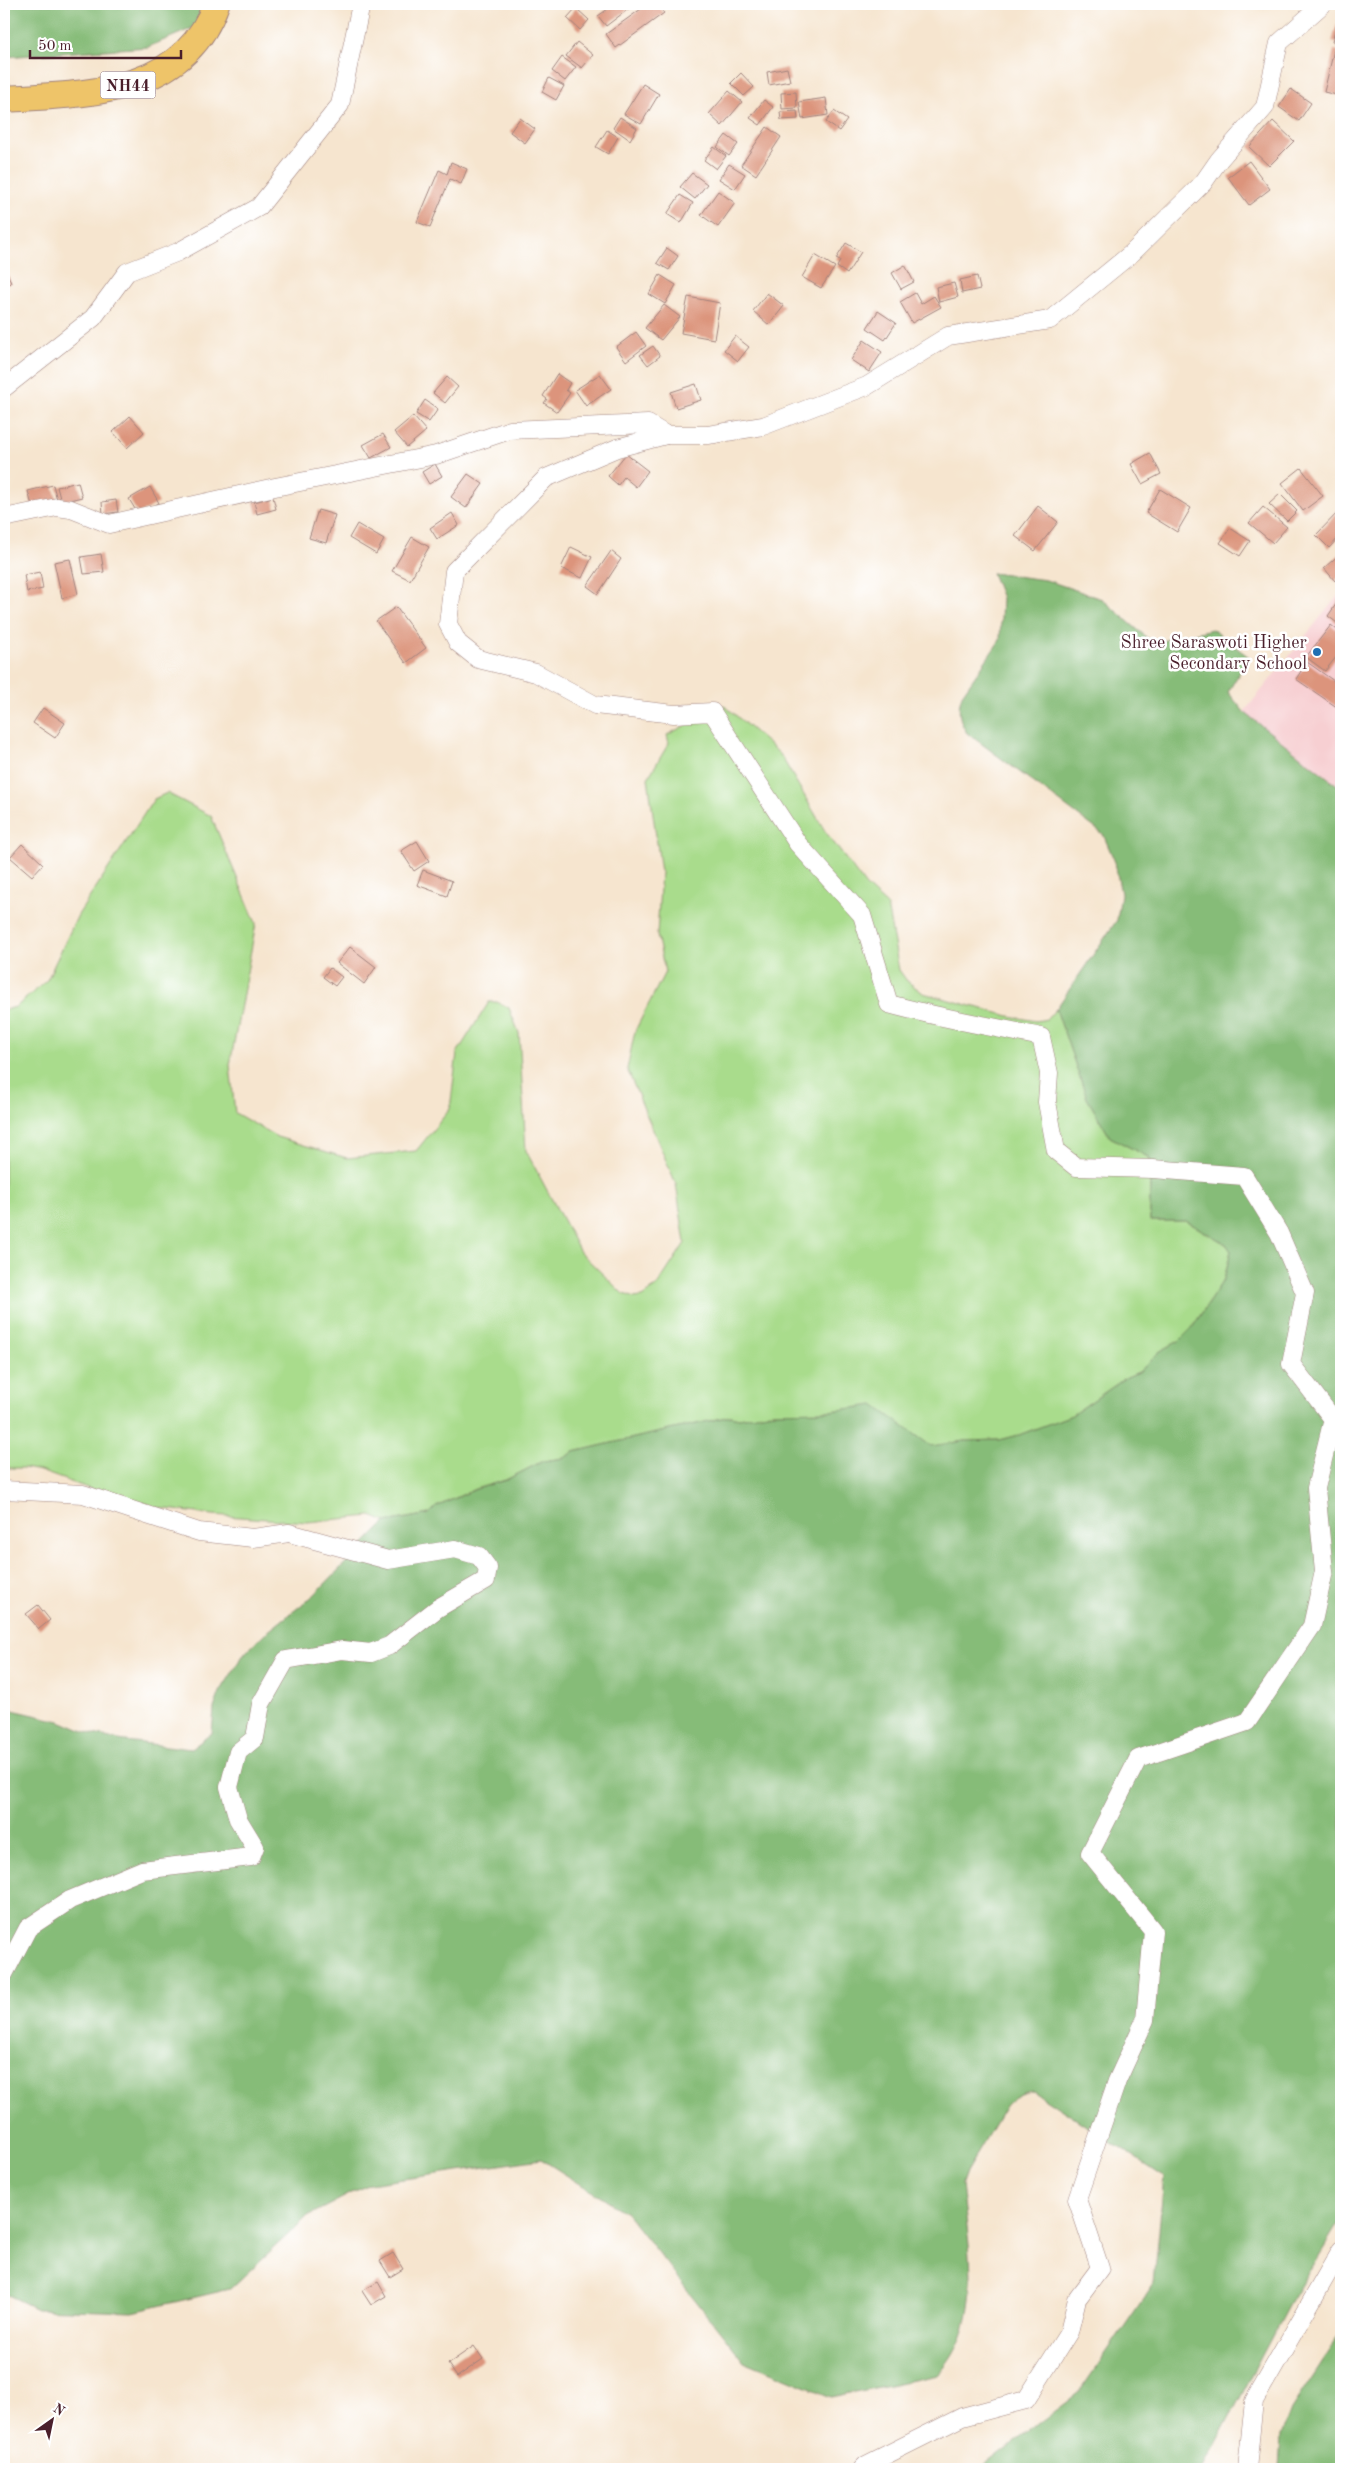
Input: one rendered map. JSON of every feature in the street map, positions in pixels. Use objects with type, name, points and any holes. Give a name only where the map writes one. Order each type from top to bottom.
[{"type":"main road","name":"NH44","points":[[4,99],[93,93],[140,82],[171,64],[192,46],[212,15],[216,4]]},
{"type":"street","points":[[4,388],[93,318],[127,272],[178,252],[258,207],[340,105],[361,4]]},
{"type":"street","points":[[862,2469],[866,2464],[962,2418],[1026,2400],[1069,2332],[1077,2298],[1100,2268],[1077,2200],[1117,2081],[1145,2020],[1153,1931],[1090,1853],[1138,1759],[1247,1722],[1312,1626],[1324,1571],[1316,1488],[1333,1419],[1291,1364],[1304,1293],[1279,1233],[1244,1176],[1153,1169],[1076,1167],[1056,1151],[1047,1102],[1049,1073],[1041,1037],[984,1024],[936,1017],[889,1004],[862,916],[798,844],[712,712],[674,714],[595,705],[536,673],[478,658],[458,642],[448,624],[454,571],[546,478],[617,448],[666,435],[708,435],[764,426],[867,386],[948,336],[1050,320],[1132,253],[1203,183],[1219,160],[1265,107],[1279,43],[1323,4]]},
{"type":"street","points":[[4,518],[57,507],[71,509],[109,524],[275,486],[436,455],[510,430],[648,424],[666,435]]},
{"type":"street","points":[[4,1490],[82,1494],[199,1532],[253,1538],[289,1533],[388,1560],[455,1549],[479,1556],[488,1568],[486,1580],[438,1608],[389,1646],[371,1653],[342,1650],[286,1660],[261,1704],[255,1738],[238,1752],[228,1787],[238,1819],[255,1847],[251,1857],[142,1870],[70,1900],[28,1928],[4,1974]]},
{"type":"street","points":[[1247,2469],[1254,2401],[1341,2250]]},
{"type":"shaded area","name":"Shree Saraswoti Higher Secondary School","points":[[1341,592],[1341,788],[1244,712]]},
{"type":"green space","points":[[4,4],[215,4],[193,28],[148,47],[4,57]]},
{"type":"green space","points":[[992,573],[1046,580],[1102,599],[1153,643],[1212,629],[1249,657],[1228,692],[1244,712],[1341,788],[1341,2219],[1288,2306],[1202,2469],[979,2469],[1078,2394],[1154,2283],[1164,2177],[1033,2091],[1018,2095],[1005,2106],[966,2172],[962,2183],[971,2284],[969,2308],[963,2332],[953,2354],[937,2375],[831,2397],[744,2361],[626,2213],[541,2159],[369,2184],[308,2216],[230,2289],[133,2312],[37,2309],[4,2293],[4,1708],[60,1721],[86,1732],[118,1740],[191,1749],[212,1733],[214,1708],[220,1692],[244,1654],[266,1633],[314,1595],[386,1522],[429,1514],[436,1507],[476,1489],[506,1480],[543,1461],[564,1458],[574,1452],[730,1416],[739,1418],[773,1412],[831,1411],[874,1405],[931,1446],[964,1441],[1000,1440],[1019,1435],[1072,1415],[1127,1377],[1139,1372],[1159,1352],[1179,1341],[1192,1328],[1224,1279],[1231,1251],[1226,1244],[1186,1221],[1150,1221],[1150,1158],[1110,1137],[1087,1098],[1056,1009],[1117,920],[1121,894],[1115,862],[1103,834],[967,733],[962,724],[959,710],[962,695],[1000,640],[1002,598]]},
{"type":"green space","points":[[724,705],[780,754],[825,831],[866,886],[887,905],[899,970],[907,981],[923,993],[1009,1016],[1036,1021],[1047,1019],[1056,1009],[1087,1098],[1110,1137],[1150,1158],[1150,1221],[1186,1221],[1226,1244],[1231,1251],[1224,1279],[1192,1328],[1179,1341],[1159,1352],[1139,1372],[1127,1377],[1072,1415],[1019,1435],[1000,1440],[964,1441],[931,1447],[874,1406],[831,1411],[773,1412],[739,1418],[730,1416],[574,1452],[564,1458],[543,1461],[506,1480],[475,1489],[436,1507],[429,1514],[386,1522],[371,1516],[307,1522],[213,1515],[144,1506],[40,1471],[24,1468],[4,1468],[4,1010],[16,1007],[47,980],[78,915],[154,799],[167,793],[211,816],[256,923],[230,1065],[235,1113],[277,1137],[347,1158],[416,1151],[450,1109],[457,1053],[489,1002],[497,1002],[509,1008],[519,1033],[526,1151],[580,1252],[622,1293],[634,1298],[642,1297],[657,1286],[685,1243],[676,1184],[627,1069],[635,1031],[665,972],[657,935],[661,872],[648,778],[669,743],[667,735]]},
{"type":"green space","points":[[1341,2333],[1341,2469],[1279,2469],[1281,2436],[1291,2410]]},
{"type":"building","points":[[615,4],[635,4],[606,26],[598,16]]},
{"type":"building","points":[[648,4],[657,4],[664,13],[616,48],[606,34]]},
{"type":"building","points":[[576,8],[589,20],[580,30],[567,18]]},
{"type":"building","points":[[1337,24],[1341,25],[1341,44],[1332,42]]},
{"type":"building","points":[[577,42],[593,55],[582,68],[566,56]]},
{"type":"building","points":[[1334,50],[1341,51],[1341,96],[1324,92]]},
{"type":"building","points":[[562,57],[576,67],[565,81],[552,71]]},
{"type":"building","points":[[787,68],[790,81],[769,85],[767,72]]},
{"type":"building","points":[[741,73],[754,87],[744,96],[731,83]]},
{"type":"building","points":[[549,78],[564,86],[556,100],[542,92]]},
{"type":"building","points":[[643,84],[659,94],[641,124],[624,114]]},
{"type":"building","points":[[1291,89],[1311,103],[1299,121],[1279,107]]},
{"type":"building","points":[[729,91],[742,102],[722,126],[709,114]]},
{"type":"building","points":[[796,92],[797,108],[782,109],[781,93]]},
{"type":"building","points":[[826,98],[828,115],[802,119],[799,102]]},
{"type":"building","points":[[764,100],[773,107],[760,125],[750,118]]},
{"type":"building","points":[[797,111],[798,119],[781,120],[780,112]]},
{"type":"building","points":[[834,111],[847,120],[839,131],[826,122]]},
{"type":"building","points":[[620,117],[637,128],[630,140],[613,128]]},
{"type":"building","points":[[520,118],[535,129],[525,143],[510,132]]},
{"type":"building","points":[[1273,121],[1294,141],[1269,166],[1249,147]]},
{"type":"building","points":[[767,127],[781,137],[756,175],[741,165]]},
{"type":"building","points":[[607,130],[618,137],[608,154],[596,147]]},
{"type":"building","points":[[726,135],[738,144],[729,156],[717,147]]},
{"type":"building","points":[[714,147],[726,156],[716,169],[704,160]]},
{"type":"building","points":[[1249,161],[1270,189],[1249,205],[1228,177]]},
{"type":"building","points":[[451,162],[467,169],[461,184],[450,179],[430,227],[417,222],[439,170],[447,174]]},
{"type":"building","points":[[729,164],[745,174],[735,189],[719,179]]},
{"type":"building","points":[[692,173],[707,184],[695,199],[680,187]]},
{"type":"building","points":[[718,191],[735,203],[718,227],[701,215]]},
{"type":"building","points":[[680,195],[693,203],[681,223],[667,214]]},
{"type":"building","points":[[846,243],[861,252],[847,274],[837,267],[840,261],[836,259]]},
{"type":"building","points":[[667,248],[678,256],[669,270],[657,263]]},
{"type":"building","points":[[815,255],[835,267],[821,288],[802,277]]},
{"type":"building","points":[[4,264],[11,283],[4,286]]},
{"type":"building","points":[[905,265],[914,282],[901,289],[892,273]]},
{"type":"building","points":[[660,275],[676,285],[665,304],[649,294]]},
{"type":"building","points":[[977,276],[980,289],[962,293],[960,280]]},
{"type":"building","points":[[954,283],[958,297],[939,302],[936,287]]},
{"type":"building","points":[[767,293],[784,306],[769,325],[753,311]]},
{"type":"building","points":[[915,293],[921,304],[934,296],[941,307],[912,323],[900,302]]},
{"type":"building","points":[[688,297],[720,303],[714,339],[681,333]]},
{"type":"building","points":[[664,305],[680,317],[661,340],[645,328]]},
{"type":"building","points":[[878,311],[896,323],[885,340],[867,328]]},
{"type":"building","points":[[636,332],[646,346],[626,361],[616,347]]},
{"type":"building","points":[[735,336],[749,347],[738,361],[724,350]]},
{"type":"building","points":[[864,340],[882,352],[869,372],[851,360]]},
{"type":"building","points":[[653,346],[660,356],[648,365],[640,355]]},
{"type":"building","points":[[557,374],[570,383],[566,390],[570,393],[557,412],[544,403],[547,399],[543,396]]},
{"type":"building","points":[[600,374],[611,389],[586,406],[575,390]]},
{"type":"building","points":[[447,377],[458,387],[445,403],[433,393]]},
{"type":"building","points":[[696,384],[701,400],[676,408],[671,392]]},
{"type":"building","points":[[425,400],[438,409],[429,422],[416,414]]},
{"type":"building","points":[[130,416],[144,432],[127,448],[113,432]]},
{"type":"building","points":[[413,416],[426,431],[407,447],[394,432]]},
{"type":"building","points":[[383,434],[391,447],[371,458],[363,445]]},
{"type":"building","points":[[1150,453],[1161,474],[1142,484],[1131,464]]},
{"type":"building","points":[[626,454],[648,471],[636,487],[624,477],[618,485],[608,476]]},
{"type":"building","points":[[435,464],[442,476],[429,484],[422,472]]},
{"type":"building","points":[[1301,468],[1323,496],[1303,511],[1282,483]]},
{"type":"building","points":[[468,474],[483,484],[466,508],[451,497]]},
{"type":"building","points":[[78,482],[82,497],[61,502],[57,487]]},
{"type":"building","points":[[53,485],[58,503],[33,509],[28,491]]},
{"type":"building","points":[[150,487],[159,503],[138,514],[129,499]]},
{"type":"building","points":[[1160,489],[1191,508],[1177,532],[1146,513]]},
{"type":"building","points":[[1280,494],[1297,511],[1287,521],[1269,504]]},
{"type":"building","points":[[273,497],[276,509],[257,514],[254,502]]},
{"type":"building","points":[[116,500],[118,512],[103,514],[102,502]]},
{"type":"building","points":[[1038,506],[1058,522],[1035,551],[1015,536]]},
{"type":"building","points":[[1263,507],[1287,527],[1273,543],[1249,523]]},
{"type":"building","points":[[1341,509],[1341,535],[1329,548],[1316,535]]},
{"type":"building","points":[[318,510],[335,515],[326,543],[309,538]]},
{"type":"building","points":[[452,513],[459,525],[437,539],[430,528]]},
{"type":"building","points":[[357,524],[384,540],[376,554],[349,538]]},
{"type":"building","points":[[1230,528],[1250,541],[1240,556],[1220,543]]},
{"type":"building","points":[[412,537],[429,547],[410,580],[392,571]]},
{"type":"building","points":[[571,547],[592,557],[582,578],[561,568]]},
{"type":"building","points":[[611,551],[621,559],[598,594],[587,586]]},
{"type":"building","points":[[1341,553],[1341,576],[1335,581],[1324,568]]},
{"type":"building","points":[[101,554],[104,572],[84,574],[81,557]]},
{"type":"building","points":[[70,559],[78,594],[62,598],[54,562]]},
{"type":"building","points":[[40,572],[43,589],[27,592],[24,575]]},
{"type":"building","points":[[1341,597],[1341,626],[1328,616]]},
{"type":"building","points":[[396,607],[426,648],[406,663],[376,621]]},
{"type":"building","points":[[1331,625],[1341,633],[1341,651],[1325,671],[1306,657]]},
{"type":"building","points":[[1307,662],[1341,686],[1341,710],[1296,679]]},
{"type":"building","points":[[43,708],[65,723],[55,738],[33,723]]},
{"type":"building","points":[[417,841],[429,861],[414,871],[401,851]]},
{"type":"building","points":[[22,844],[43,864],[32,876],[10,857]]},
{"type":"building","points":[[423,870],[452,881],[447,896],[417,885]]},
{"type":"building","points":[[350,947],[376,967],[364,984],[337,963]]},
{"type":"building","points":[[330,968],[342,977],[335,986],[323,977]]},
{"type":"building","points":[[38,1605],[50,1620],[39,1629],[26,1614]]},
{"type":"building","points":[[393,2253],[403,2269],[390,2277],[380,2261]]},
{"type":"building","points":[[378,2282],[386,2296],[371,2305],[362,2291]]},
{"type":"building","points":[[474,2346],[483,2359],[457,2377],[448,2364]]},
{"type":"place","name":"Shree Saraswoti Higher Secondary School","points":[[1317,652]]}]
